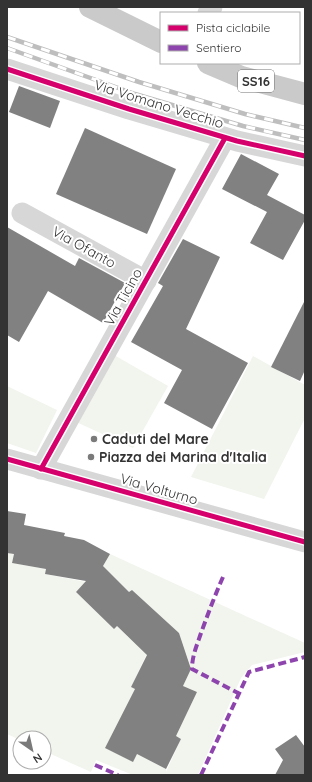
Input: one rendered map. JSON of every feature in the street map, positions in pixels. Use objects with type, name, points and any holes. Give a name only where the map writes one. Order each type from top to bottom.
[{"type":"main road","points":[[90,7],[160,42]]},
{"type":"main road","name":"SS16","points":[[210,64],[241,77],[305,94]]},
{"type":"street","name":"Via Vomano Vecchio","points":[[7,69],[129,109],[225,138],[305,156]]},
{"type":"street","name":"Via Ticino","points":[[41,469],[225,138]]},
{"type":"street","name":"Via Ofanto","points":[[22,213],[146,281]]},
{"type":"street","name":"Via Volturno","points":[[7,459],[305,542]]},
{"type":"shaded area","points":[[114,355],[168,386],[133,448],[74,421]]},
{"type":"shaded area","points":[[253,356],[305,385],[305,418],[264,499],[191,477]]},
{"type":"shaded area","points":[[7,386],[57,410],[36,453],[7,443]]},
{"type":"shaded area","points":[[7,553],[14,554],[12,563],[46,569],[45,574],[86,582],[76,592],[114,629],[117,626],[128,637],[148,651],[131,687],[135,689],[106,748],[133,761],[137,754],[166,769],[166,772],[181,739],[160,728],[184,719],[197,692],[183,686],[190,671],[188,670],[190,665],[179,633],[132,590],[129,592],[103,566],[110,554],[305,643],[305,652],[252,665],[241,678],[198,775],[133,775],[96,760],[91,772],[52,755],[52,730],[12,730],[12,736],[7,734]]},
{"type":"building","points":[[19,86],[60,101],[50,128],[9,112]]},
{"type":"building","points":[[85,128],[176,169],[147,234],[56,194]]},
{"type":"building","points":[[241,154],[279,174],[267,195],[305,215],[305,220],[283,260],[250,243],[267,212],[222,189]]},
{"type":"building","points":[[7,227],[75,266],[79,258],[125,283],[103,323],[48,291],[19,342],[7,335]]},
{"type":"building","points":[[183,239],[220,257],[186,329],[248,363],[212,429],[164,403],[182,370],[131,342],[163,286],[158,283]]},
{"type":"building","points":[[305,300],[305,370],[300,381],[271,367]]},
{"type":"building","points":[[7,511],[26,514],[24,525],[65,533],[64,536],[84,540],[110,554],[103,566],[129,592],[132,590],[179,633],[191,669],[183,686],[197,692],[176,736],[181,739],[166,769],[137,754],[133,762],[105,748],[135,689],[131,687],[147,655],[117,626],[114,629],[76,592],[86,581],[45,574],[46,569],[12,563],[14,554],[7,553]]},
{"type":"building","points":[[296,735],[305,747],[305,775],[275,775],[283,760],[275,749]]},
{"type":"railway","points":[[7,37],[139,82],[245,114],[305,128]]},
{"type":"railway","points":[[7,48],[135,94],[243,126],[305,140]]},
{"type":"marked path","points":[[223,577],[196,646],[192,669],[238,693]]},
{"type":"marked path","points":[[201,775],[249,672],[305,657]]},
{"type":"marked path","points":[[95,765],[118,775]]},
{"type":"cycle path","points":[[7,69],[129,109],[237,141],[305,156]]},
{"type":"cycle path","points":[[41,469],[225,138]]},
{"type":"cycle path","points":[[7,459],[305,542]]},
{"type":"place","name":"Caduti del Mare","points":[[94,439]]},
{"type":"place","name":"Piazza dei Marina d'Italia","points":[[91,457]]}]
